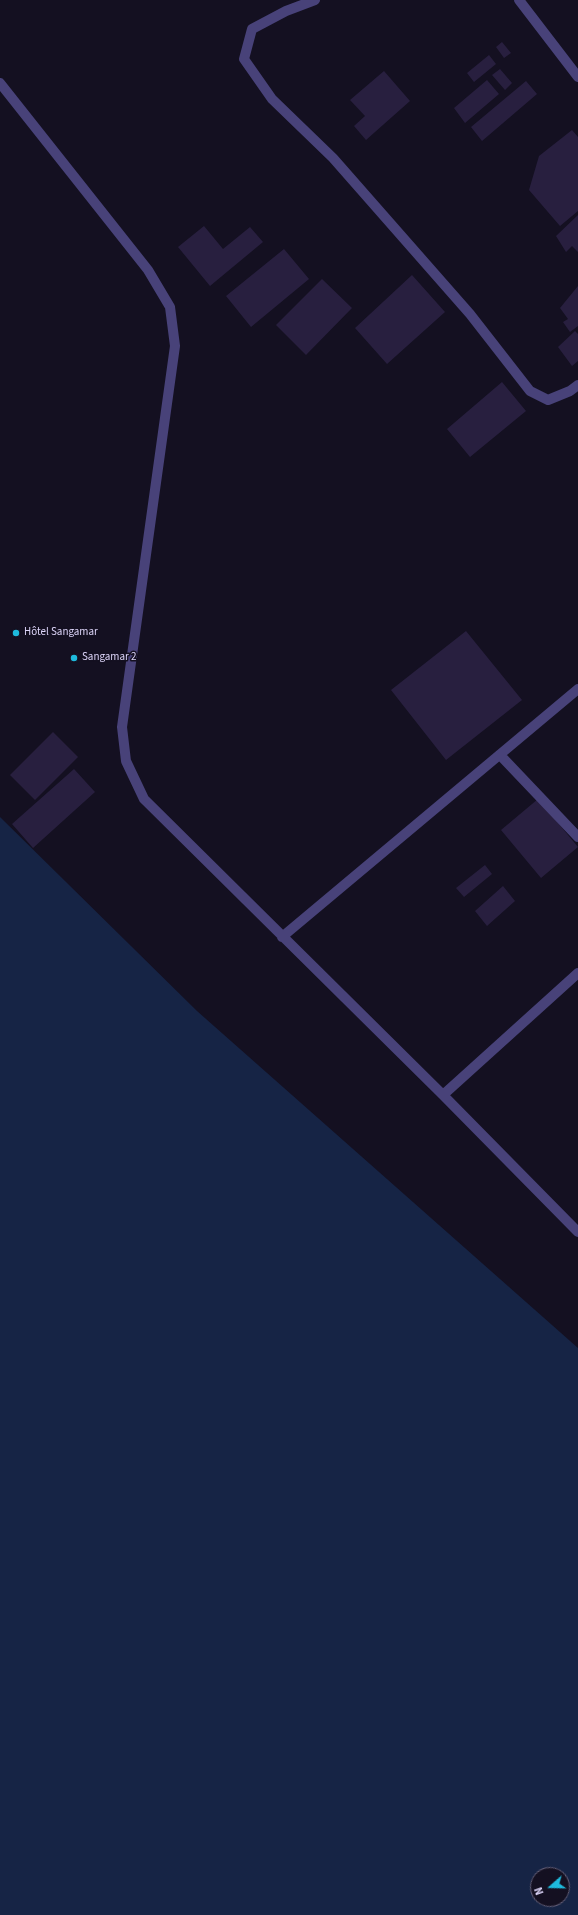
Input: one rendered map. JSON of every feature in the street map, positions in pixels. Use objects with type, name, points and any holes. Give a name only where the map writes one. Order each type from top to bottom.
[{"type":"street","points":[[315,0],[286,11],[252,29],[244,59],[272,99],[333,158],[470,314],[530,391],[548,400],[570,391],[578,385]]},
{"type":"street","points":[[519,0],[578,77]]},
{"type":"street","points":[[0,83],[148,270],[170,307],[175,346],[122,727],[126,761],[144,799],[443,1095],[578,1232]]},
{"type":"street","points":[[282,937],[578,689]]},
{"type":"street","points":[[500,755],[578,837]]},
{"type":"street","points":[[443,1095],[578,973]]},
{"type":"water","points":[[0,817],[197,1011],[578,1348],[578,1915],[0,1915]]},
{"type":"building","points":[[502,42],[511,53],[504,58],[496,47]]},
{"type":"building","points":[[489,55],[496,64],[474,82],[467,73]]},
{"type":"building","points":[[500,69],[512,83],[505,90],[492,75]]},
{"type":"building","points":[[384,71],[410,101],[366,140],[354,126],[365,116],[350,100]]},
{"type":"building","points":[[487,80],[499,94],[465,123],[454,108]]},
{"type":"building","points":[[526,81],[537,94],[482,141],[471,127]]},
{"type":"building","points":[[572,130],[578,137],[578,211],[560,226],[529,190],[539,156]]},
{"type":"building","points":[[578,215],[578,252],[572,246],[566,252],[556,236]]},
{"type":"building","points":[[204,226],[223,249],[250,227],[263,242],[210,286],[178,247]]},
{"type":"building","points":[[284,249],[309,279],[251,327],[226,296]]},
{"type":"building","points":[[412,275],[445,312],[387,364],[355,328]]},
{"type":"building","points":[[322,279],[352,308],[306,355],[276,325]]},
{"type":"building","points":[[578,286],[578,326],[570,332],[563,322],[568,319],[560,308]]},
{"type":"building","points":[[575,331],[578,334],[578,361],[572,366],[558,347]]},
{"type":"building","points":[[502,382],[526,411],[470,457],[447,429]]},
{"type":"building","points":[[466,631],[522,700],[446,760],[391,690]]},
{"type":"building","points":[[53,732],[78,757],[35,800],[10,775]]},
{"type":"building","points":[[74,769],[95,792],[33,848],[12,824]]},
{"type":"building","points":[[538,799],[578,847],[541,878],[501,830]]},
{"type":"building","points":[[485,865],[492,874],[464,897],[456,888]]},
{"type":"building","points":[[503,886],[515,901],[487,926],[475,911]]},
{"type":"place","name":"Hôtel Sangamar","points":[[16,633]]},
{"type":"place","name":"Sangamar 2","points":[[74,658]]}]
